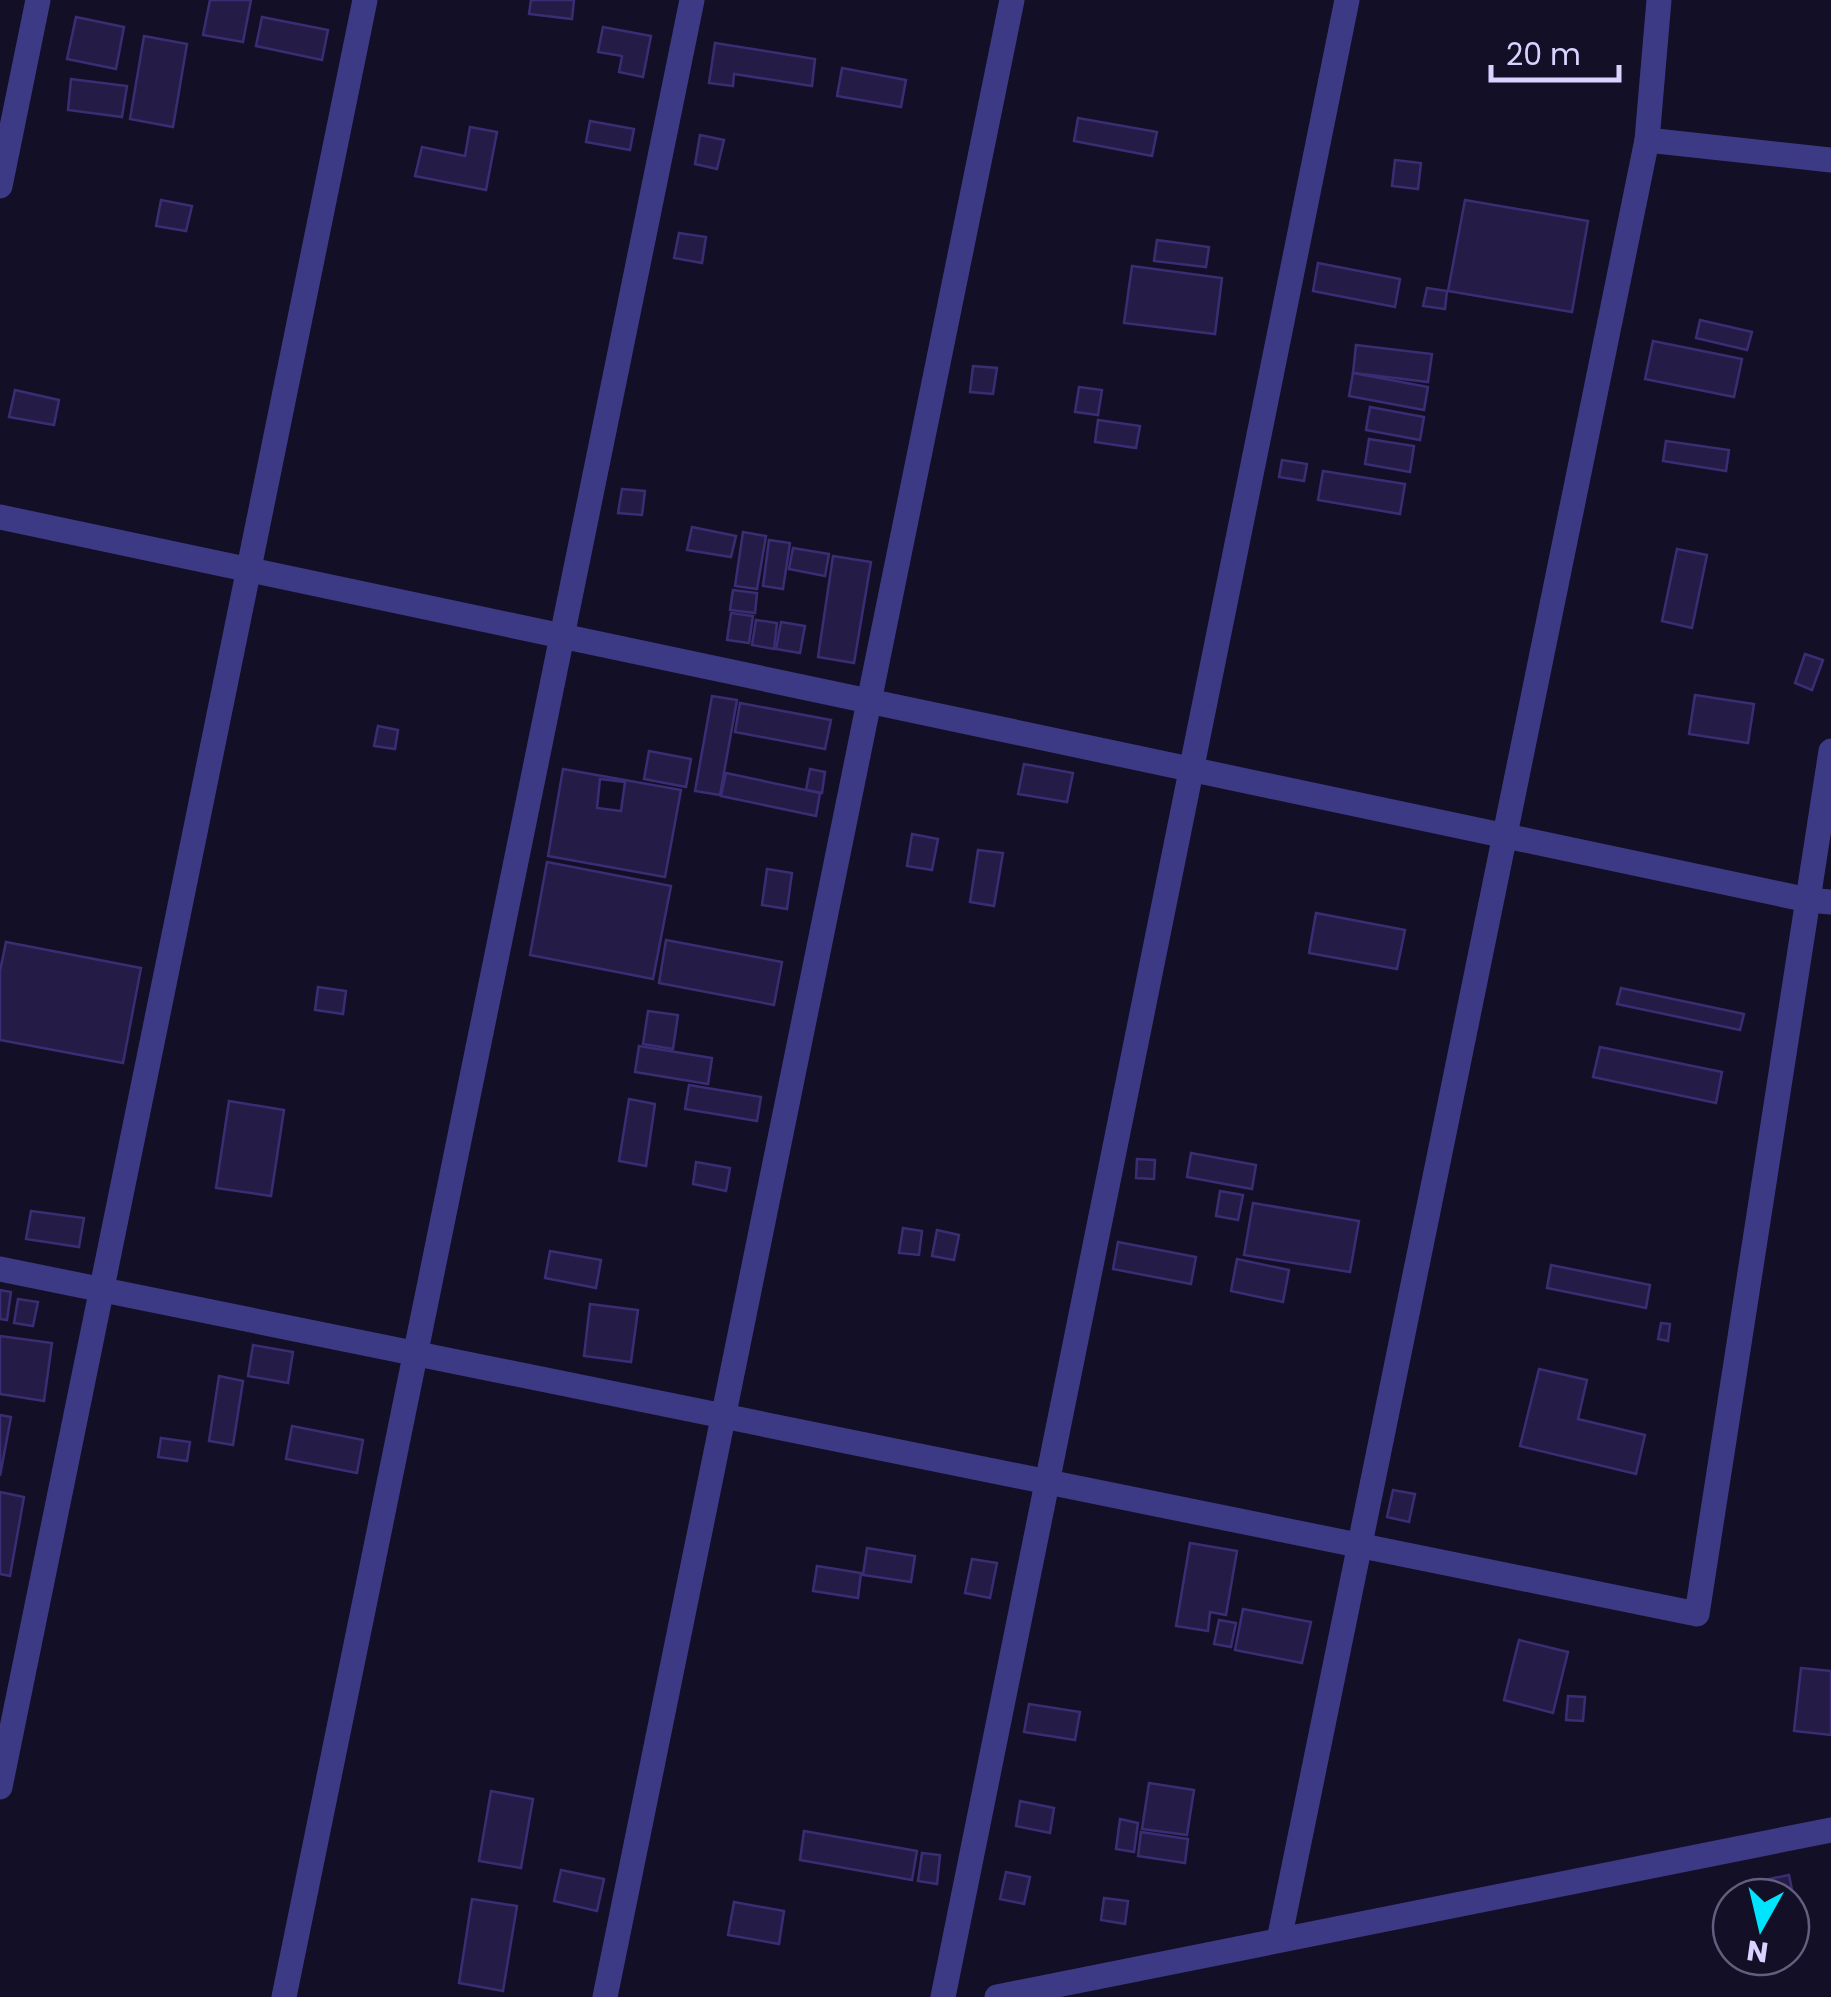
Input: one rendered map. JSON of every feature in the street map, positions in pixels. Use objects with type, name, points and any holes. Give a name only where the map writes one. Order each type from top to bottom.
[{"type":"street","points":[[0,186],[38,0]]},
{"type":"street","points":[[0,1787],[365,0]]},
{"type":"street","points":[[284,1997],[692,0]]},
{"type":"street","points":[[606,1997],[1012,0]]},
{"type":"street","points":[[943,1997],[1347,0]]},
{"type":"street","points":[[1278,1940],[1647,140],[1659,0]]},
{"type":"street","points":[[1647,140],[1831,160]]},
{"type":"street","points":[[0,518],[1820,901]]},
{"type":"street","points":[[0,1269],[1696,1614],[1820,901],[1831,751]]},
{"type":"street","points":[[997,1997],[1831,1830]]},
{"type":"building","points":[[210,0],[251,0],[243,42],[203,35]]},
{"type":"building","points":[[531,0],[574,0],[572,19],[529,14]]},
{"type":"building","points":[[76,17],[124,27],[116,69],[67,59]]},
{"type":"building","points":[[262,17],[328,30],[322,60],[256,46]]},
{"type":"building","points":[[603,27],[651,36],[643,77],[619,72],[622,56],[598,52]]},
{"type":"building","points":[[144,36],[187,44],[173,127],[130,119]]},
{"type":"building","points":[[715,43],[815,59],[812,86],[734,74],[733,86],[709,83]]},
{"type":"building","points":[[842,68],[906,80],[901,107],[837,96]]},
{"type":"building","points":[[71,79],[127,86],[122,117],[68,110]]},
{"type":"building","points":[[1078,118],[1157,132],[1152,156],[1074,141]]},
{"type":"building","points":[[590,121],[634,129],[630,150],[586,142]]},
{"type":"building","points":[[470,127],[497,132],[486,190],[415,176],[422,147],[465,156]]},
{"type":"building","points":[[700,135],[724,140],[717,169],[695,164]]},
{"type":"building","points":[[1395,160],[1421,163],[1418,189],[1392,186]]},
{"type":"building","points":[[161,200],[192,206],[186,231],[156,226]]},
{"type":"building","points":[[1465,200],[1588,221],[1572,312],[1448,291]]},
{"type":"building","points":[[679,233],[706,237],[702,263],[674,258]]},
{"type":"building","points":[[1157,240],[1209,247],[1206,267],[1154,261]]},
{"type":"building","points":[[1318,263],[1400,279],[1395,307],[1313,291]]},
{"type":"building","points":[[1132,266],[1222,278],[1215,334],[1124,323]]},
{"type":"building","points":[[1427,288],[1447,291],[1445,309],[1423,306]]},
{"type":"building","points":[[1700,320],[1752,332],[1747,350],[1696,338]]},
{"type":"building","points":[[1653,341],[1742,359],[1734,397],[1645,379]]},
{"type":"building","points":[[1356,345],[1432,354],[1428,382],[1353,373]]},
{"type":"building","points":[[973,366],[997,368],[993,394],[970,392]]},
{"type":"building","points":[[1353,373],[1428,387],[1424,410],[1349,396]]},
{"type":"building","points":[[1079,387],[1102,390],[1098,415],[1075,412]]},
{"type":"building","points":[[15,390],[59,400],[54,425],[9,417]]},
{"type":"building","points":[[1370,407],[1424,417],[1420,440],[1366,430]]},
{"type":"building","points":[[1098,420],[1140,426],[1136,448],[1095,442]]},
{"type":"building","points":[[1369,439],[1414,446],[1410,472],[1365,464]]},
{"type":"building","points":[[1666,441],[1729,450],[1726,471],[1663,461]]},
{"type":"building","points":[[1282,460],[1307,464],[1304,481],[1279,477]]},
{"type":"building","points":[[1323,471],[1405,484],[1400,514],[1318,500]]},
{"type":"building","points":[[622,489],[645,491],[642,515],[618,513]]},
{"type":"building","points":[[692,527],[736,536],[731,557],[687,550]]},
{"type":"building","points":[[743,532],[766,536],[757,589],[735,586]]},
{"type":"building","points":[[769,540],[790,543],[783,589],[763,586]]},
{"type":"building","points":[[793,548],[829,554],[825,576],[789,569]]},
{"type":"building","points":[[1677,549],[1707,555],[1692,628],[1662,621]]},
{"type":"building","points":[[833,556],[871,562],[854,663],[818,657]]},
{"type":"building","points":[[733,590],[757,593],[755,613],[730,610]]},
{"type":"building","points":[[731,613],[753,616],[749,643],[727,640]]},
{"type":"building","points":[[756,620],[777,623],[774,649],[752,645]]},
{"type":"building","points":[[781,622],[805,626],[800,653],[776,649]]},
{"type":"building","points":[[1805,654],[1823,660],[1812,690],[1795,683]]},
{"type":"building","points":[[1695,695],[1754,704],[1748,743],[1689,734]]},
{"type":"building","points":[[712,696],[737,700],[720,795],[695,791]]},
{"type":"building","points":[[740,703],[831,720],[825,749],[735,732]]},
{"type":"building","points":[[378,726],[398,730],[395,749],[374,746]]},
{"type":"building","points":[[649,751],[691,759],[686,787],[644,779]]},
{"type":"building","points":[[1024,764],[1073,773],[1067,802],[1018,794]]},
{"type":"building","points":[[563,769],[681,790],[665,877],[548,856]],"holes":[[[600,779],[625,782],[621,811],[597,808]]]},
{"type":"building","points":[[810,769],[825,772],[822,793],[806,790]]},
{"type":"building","points":[[726,773],[820,793],[816,816],[721,796]]},
{"type":"building","points":[[912,834],[938,839],[932,870],[907,866]]},
{"type":"building","points":[[978,850],[1003,853],[994,906],[970,902]]},
{"type":"building","points":[[547,862],[671,886],[653,979],[530,955]]},
{"type":"building","points":[[767,869],[792,873],[787,909],[762,905]]},
{"type":"building","points":[[1316,913],[1405,930],[1397,969],[1309,953]]},
{"type":"building","points":[[666,940],[782,962],[774,1005],[659,983]]},
{"type":"building","points":[[6,942],[141,968],[123,1063],[0,1040],[0,971]]},
{"type":"building","points":[[318,987],[346,991],[343,1014],[315,1010]]},
{"type":"building","points":[[1621,988],[1744,1014],[1740,1030],[1617,1004]]},
{"type":"building","points":[[648,1011],[678,1015],[673,1049],[643,1044]]},
{"type":"building","points":[[639,1046],[712,1058],[708,1084],[635,1072]]},
{"type":"building","points":[[1600,1047],[1722,1072],[1716,1103],[1593,1077]]},
{"type":"building","points":[[689,1085],[761,1097],[757,1121],[685,1109]]},
{"type":"building","points":[[629,1099],[655,1104],[646,1166],[619,1161]]},
{"type":"building","points":[[229,1101],[284,1110],[271,1196],[216,1188]]},
{"type":"building","points":[[1191,1153],[1256,1165],[1252,1189],[1187,1177]]},
{"type":"building","points":[[1137,1159],[1155,1160],[1154,1179],[1136,1178]]},
{"type":"building","points":[[696,1162],[730,1168],[726,1191],[693,1184]]},
{"type":"building","points":[[1220,1191],[1243,1195],[1238,1220],[1216,1216]]},
{"type":"building","points":[[1253,1203],[1359,1221],[1350,1272],[1244,1255]]},
{"type":"building","points":[[31,1211],[84,1218],[79,1247],[26,1239]]},
{"type":"building","points":[[903,1228],[922,1231],[919,1255],[899,1253]]},
{"type":"building","points":[[937,1230],[959,1235],[954,1260],[932,1256]]},
{"type":"building","points":[[1118,1242],[1196,1257],[1191,1284],[1113,1269]]},
{"type":"building","points":[[550,1251],[601,1260],[596,1288],[545,1278]]},
{"type":"building","points":[[1237,1259],[1289,1270],[1283,1302],[1231,1291]]},
{"type":"building","points":[[1551,1265],[1650,1285],[1646,1308],[1547,1288]]},
{"type":"building","points":[[0,1290],[11,1292],[7,1320],[0,1319]]},
{"type":"building","points":[[18,1299],[38,1302],[33,1326],[14,1323]]},
{"type":"building","points":[[590,1304],[638,1310],[631,1362],[584,1356]]},
{"type":"building","points":[[1661,1323],[1670,1324],[1668,1341],[1658,1339]]},
{"type":"building","points":[[0,1336],[52,1343],[44,1401],[0,1394]]},
{"type":"building","points":[[253,1345],[293,1352],[288,1383],[248,1376]]},
{"type":"building","points":[[1539,1369],[1587,1380],[1578,1419],[1645,1435],[1636,1474],[1520,1446]]},
{"type":"building","points":[[219,1376],[243,1381],[233,1445],[209,1441]]},
{"type":"building","points":[[0,1415],[11,1417],[0,1476]]},
{"type":"building","points":[[292,1426],[363,1440],[357,1473],[286,1459]]},
{"type":"building","points":[[161,1438],[190,1442],[187,1461],[158,1457]]},
{"type":"building","points":[[1393,1490],[1415,1494],[1409,1522],[1387,1517]]},
{"type":"building","points":[[0,1492],[24,1497],[10,1576],[0,1574]]},
{"type":"building","points":[[1190,1543],[1237,1551],[1226,1615],[1210,1612],[1208,1631],[1176,1626]]},
{"type":"building","points":[[867,1548],[915,1556],[911,1582],[863,1575]]},
{"type":"building","points":[[972,1559],[997,1563],[990,1598],[965,1593]]},
{"type":"building","points":[[817,1566],[861,1573],[858,1598],[813,1591]]},
{"type":"building","points":[[1243,1609],[1311,1622],[1302,1663],[1235,1650]]},
{"type":"building","points":[[1219,1620],[1236,1623],[1231,1647],[1214,1644]]},
{"type":"building","points":[[1519,1640],[1568,1652],[1553,1713],[1504,1700]]},
{"type":"building","points":[[1801,1668],[1831,1671],[1831,1735],[1794,1731]]},
{"type":"building","points":[[1568,1696],[1585,1697],[1583,1721],[1566,1720]]},
{"type":"building","points":[[1029,1704],[1080,1712],[1075,1740],[1024,1732]]},
{"type":"building","points":[[1149,1783],[1194,1790],[1187,1835],[1142,1829]]},
{"type":"building","points":[[491,1791],[533,1799],[521,1868],[479,1861]]},
{"type":"building","points":[[1020,1801],[1054,1808],[1050,1833],[1016,1826]]},
{"type":"building","points":[[1120,1819],[1138,1823],[1134,1852],[1116,1849]]},
{"type":"building","points":[[804,1831],[917,1851],[912,1880],[800,1860]]},
{"type":"building","points":[[1141,1832],[1188,1839],[1185,1863],[1138,1856]]},
{"type":"building","points":[[922,1853],[940,1855],[937,1884],[918,1881]]},
{"type":"building","points":[[561,1870],[604,1879],[597,1911],[554,1901]]},
{"type":"building","points":[[1006,1872],[1030,1877],[1024,1904],[1000,1899]]},
{"type":"building","points":[[1104,1898],[1128,1901],[1125,1924],[1101,1920]]},
{"type":"building","points":[[472,1899],[517,1906],[503,1991],[459,1983]]},
{"type":"building","points":[[734,1902],[784,1911],[779,1944],[728,1935]]}]
